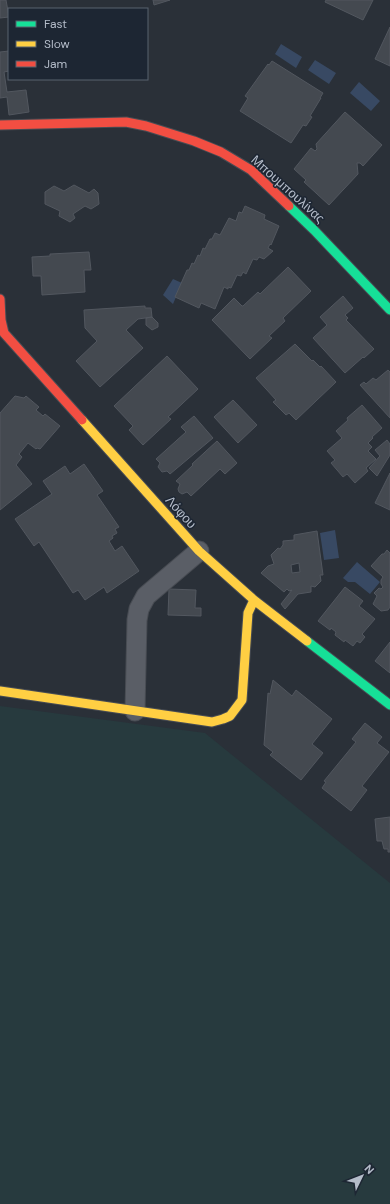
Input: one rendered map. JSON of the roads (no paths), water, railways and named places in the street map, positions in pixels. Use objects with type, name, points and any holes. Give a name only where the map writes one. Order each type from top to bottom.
[{"type":"street","name":"Μπουμπουλίνας","points":[[0,125],[126,122],[173,134],[221,152],[251,170],[314,230],[390,310]]},
{"type":"street","name":"Λόφου","points":[[0,299],[1,320],[4,333],[199,551],[254,600],[390,705]]},
{"type":"street","points":[[136,711],[137,620],[139,609],[146,596],[199,551]]},
{"type":"street","points":[[0,691],[212,722],[228,719],[242,700],[248,613],[254,600]]},
{"type":"water","points":[[281,44],[302,57],[296,68],[275,54]]},
{"type":"water","points":[[315,60],[336,73],[329,84],[308,70]]},
{"type":"water","points":[[359,82],[380,101],[371,111],[350,93]]},
{"type":"water","points":[[173,279],[182,283],[173,304],[163,295]]},
{"type":"water","points":[[335,530],[339,558],[324,560],[320,533]]},
{"type":"water","points":[[357,562],[380,582],[370,594],[355,582],[348,582],[343,578]]}]
